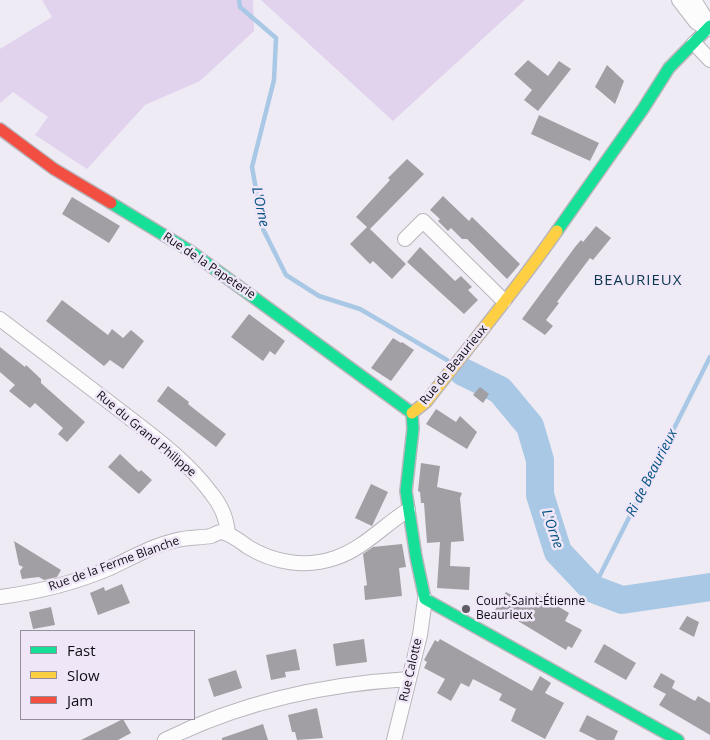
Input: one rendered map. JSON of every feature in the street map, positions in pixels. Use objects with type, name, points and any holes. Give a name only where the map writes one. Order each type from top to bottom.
[{"type":"street","points":[[679,0],[696,22],[708,27]]},
{"type":"street","points":[[694,0],[704,16],[708,27]]},
{"type":"street","name":"Rue de Beaurieux","points":[[426,599],[406,491],[413,430],[412,413],[426,402],[531,269],[643,109],[669,68],[708,27]]},
{"type":"street","points":[[694,43],[710,60]]},
{"type":"street","name":"Rue de la Papeterie","points":[[0,129],[54,169],[190,251],[412,413]]},
{"type":"street","points":[[405,239],[423,221],[504,301]]},
{"type":"street","name":"Rue du Grand Philippe","points":[[0,320],[137,424],[184,463],[201,480],[217,501],[225,518],[228,534]]},
{"type":"street","points":[[228,534],[254,551],[280,561],[303,564],[317,563],[337,558],[352,550],[408,510]]},
{"type":"street","name":"Rue de la Ferme Blanche","points":[[0,596],[24,594],[62,585],[109,568],[174,540],[209,536],[221,532],[228,534]]},
{"type":"street","points":[[426,599],[678,740]]},
{"type":"street","name":"Rue Calotte","points":[[394,740],[420,635],[426,599]]},
{"type":"street","points":[[165,740],[207,721],[241,709],[299,693],[344,685],[409,679]]},
{"type":"shaded area","points":[[42,0],[253,0],[254,31],[200,81],[145,105],[87,169],[35,135],[48,117],[13,92],[0,103],[0,49],[52,17]]},
{"type":"shaded area","points":[[261,0],[525,0],[393,121]]},
{"type":"building","points":[[528,60],[548,76],[559,61],[571,69],[538,111],[524,100],[532,90],[514,74]]},
{"type":"building","points":[[607,65],[624,81],[615,104],[595,87]]},
{"type":"building","points":[[539,115],[599,143],[590,161],[531,134]]},
{"type":"building","points":[[407,159],[424,174],[370,229],[406,264],[392,279],[373,261],[370,264],[350,244],[367,227],[356,217],[390,180],[388,178]]},
{"type":"building","points":[[443,196],[469,221],[472,217],[520,264],[507,279],[467,239],[462,239],[451,228],[448,231],[438,221],[440,219],[430,210]]},
{"type":"building","points":[[72,197],[120,226],[109,243],[62,214]]},
{"type":"building","points":[[596,226],[611,238],[593,260],[590,258],[557,302],[559,303],[546,320],[553,326],[545,335],[522,319],[575,247],[581,240],[583,242]]},
{"type":"building","points":[[420,247],[455,281],[461,276],[472,287],[468,290],[478,300],[464,314],[407,262]]},
{"type":"building","points":[[62,300],[108,335],[112,329],[123,338],[131,330],[144,341],[123,369],[110,360],[104,366],[46,321]]},
{"type":"building","points":[[249,314],[285,341],[275,355],[270,351],[263,361],[231,337]]},
{"type":"building","points":[[393,338],[414,350],[391,381],[371,368]]},
{"type":"building","points":[[0,347],[25,367],[26,365],[41,379],[41,383],[85,422],[67,442],[58,434],[63,428],[35,403],[30,408],[9,391],[15,385],[0,372]]},
{"type":"building","points":[[168,386],[226,434],[216,447],[157,401]]},
{"type":"building","points":[[480,387],[489,394],[483,403],[473,395]]},
{"type":"building","points":[[436,409],[456,422],[460,416],[477,432],[467,449],[426,424]]},
{"type":"building","points":[[120,454],[139,472],[141,470],[152,480],[139,494],[108,467]]},
{"type":"building","points":[[421,463],[440,466],[437,487],[462,493],[460,498],[464,541],[451,542],[450,566],[470,567],[469,590],[437,588],[440,542],[427,543],[424,503],[421,503],[420,492],[418,491]]},
{"type":"building","points":[[371,484],[388,492],[372,526],[355,518]]},
{"type":"building","points":[[14,541],[61,570],[57,577],[44,580],[39,577],[22,579],[20,571],[23,567],[19,565]]},
{"type":"building","points":[[402,544],[406,567],[399,568],[402,596],[365,600],[364,586],[367,585],[363,554],[373,547]]},
{"type":"building","points":[[122,584],[130,603],[98,615],[90,593],[104,587],[105,591]]},
{"type":"building","points":[[506,592],[529,605],[536,593],[569,613],[565,621],[582,630],[572,648],[568,646],[566,650],[513,618],[512,620],[495,610]]},
{"type":"building","points":[[51,607],[55,625],[33,629],[29,612]]},
{"type":"building","points":[[687,616],[699,622],[694,637],[679,629]]},
{"type":"building","points":[[364,639],[367,662],[336,666],[333,644]]},
{"type":"building","points":[[440,639],[532,691],[540,676],[551,683],[545,693],[564,703],[545,739],[511,721],[516,709],[499,700],[502,694],[473,679],[469,687],[461,683],[451,701],[437,693],[445,679],[424,668],[427,662],[424,660],[435,640],[438,642]]},
{"type":"building","points":[[604,644],[636,663],[626,680],[594,662]]},
{"type":"building","points":[[296,649],[300,670],[285,672],[286,677],[271,680],[266,655]]},
{"type":"building","points":[[236,670],[242,688],[214,697],[208,679]]},
{"type":"building","points":[[661,673],[675,681],[672,688],[695,701],[698,696],[710,703],[710,735],[659,705],[666,694],[653,687]]},
{"type":"building","points":[[317,708],[323,738],[297,740],[295,732],[292,732],[288,715]]},
{"type":"building","points":[[587,715],[618,731],[614,740],[597,740],[579,731]]},
{"type":"building","points":[[121,720],[124,720],[131,733],[118,740],[81,740]]},
{"type":"building","points":[[263,724],[268,740],[222,740],[222,738]]},
{"type":"waterway","name":"L'Orne","points":[[239,0],[240,7],[276,38],[274,80],[252,167],[263,229],[286,275],[319,296],[360,309],[447,360]]},
{"type":"waterway","name":"Ri de Beaurieux","points":[[593,589],[710,357]]},
{"type":"waterway","name":"L'Orne","points":[[463,372],[500,390],[530,426],[540,460],[540,495],[558,552],[593,589],[622,600],[710,587]]},
{"type":"traffic: fast","points":[[557,231],[643,109],[669,68],[710,26]]},
{"type":"traffic: fast","points":[[111,203],[190,251],[412,413]]},
{"type":"traffic: fast","points":[[412,413],[413,429],[406,491],[416,557],[425,599],[678,740]]},
{"type":"traffic: slow","points":[[412,413],[426,402],[557,231]]},
{"type":"traffic: jam","points":[[0,129],[54,169],[111,203]]},
{"type":"place","name":"Court-Saint-Étienne Beaurieux","points":[[466,609]]},
{"type":"district","name":"BEAURIEUX","points":[[638,281]]}]
